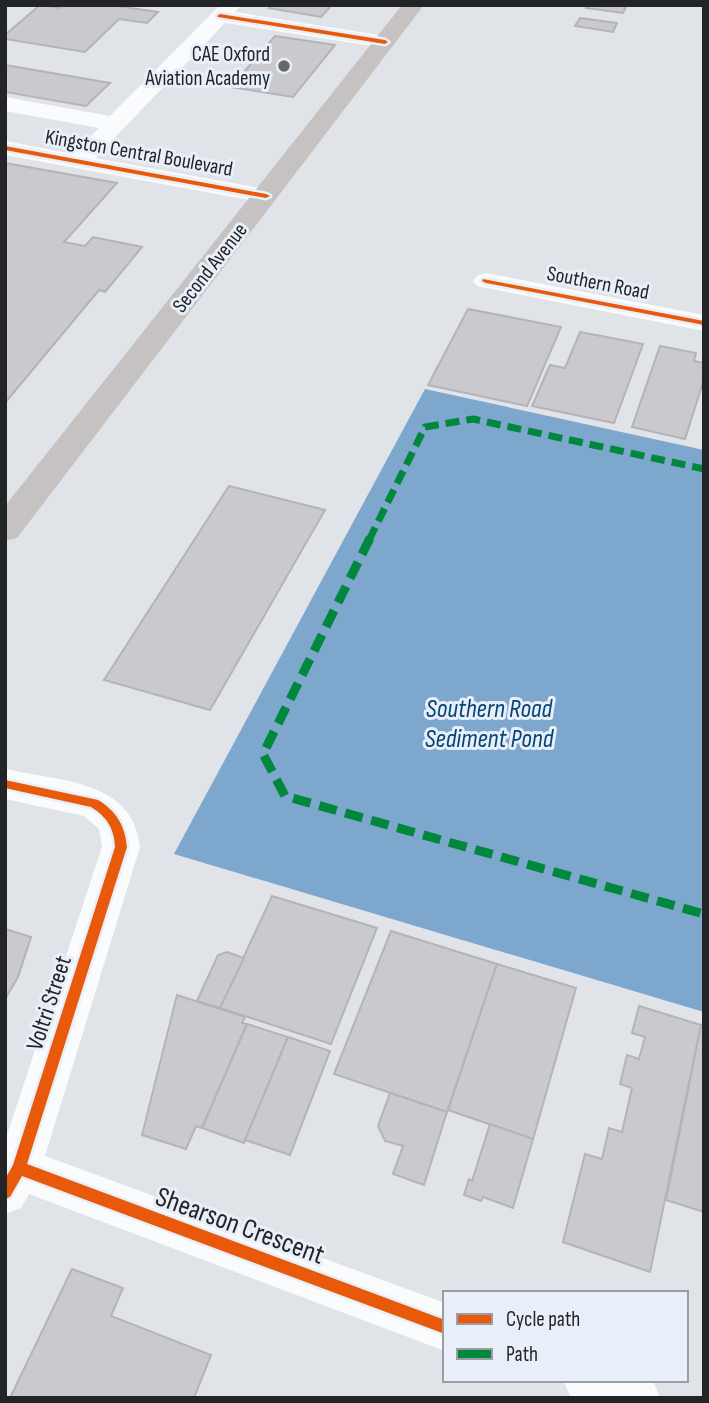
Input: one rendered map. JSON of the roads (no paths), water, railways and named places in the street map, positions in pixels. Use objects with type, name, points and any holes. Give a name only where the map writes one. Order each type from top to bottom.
[{"type":"main road","name":"Second Avenue","points":[[5,530],[413,5]]},
{"type":"street","points":[[79,161],[226,11],[385,42]]},
{"type":"street","points":[[5,104],[115,124]]},
{"type":"street","name":"Kingston Central Boulevard","points":[[5,148],[266,196]]},
{"type":"street","name":"Southern Road","points":[[486,281],[704,323]]},
{"type":"street","name":"Voltri Street","points":[[5,784],[94,803],[105,809],[118,823],[121,847],[12,1180]]},
{"type":"street","name":"Shearson Crescent","points":[[12,1180],[443,1326]]},
{"type":"street","points":[[593,1382],[635,1398]]},
{"type":"water","name":"Southern Road Sediment Pond","points":[[425,389],[704,450],[704,1012],[174,854]]},
{"type":"place","name":"CAE Oxford Aviation Academy","points":[[284,66]]}]
